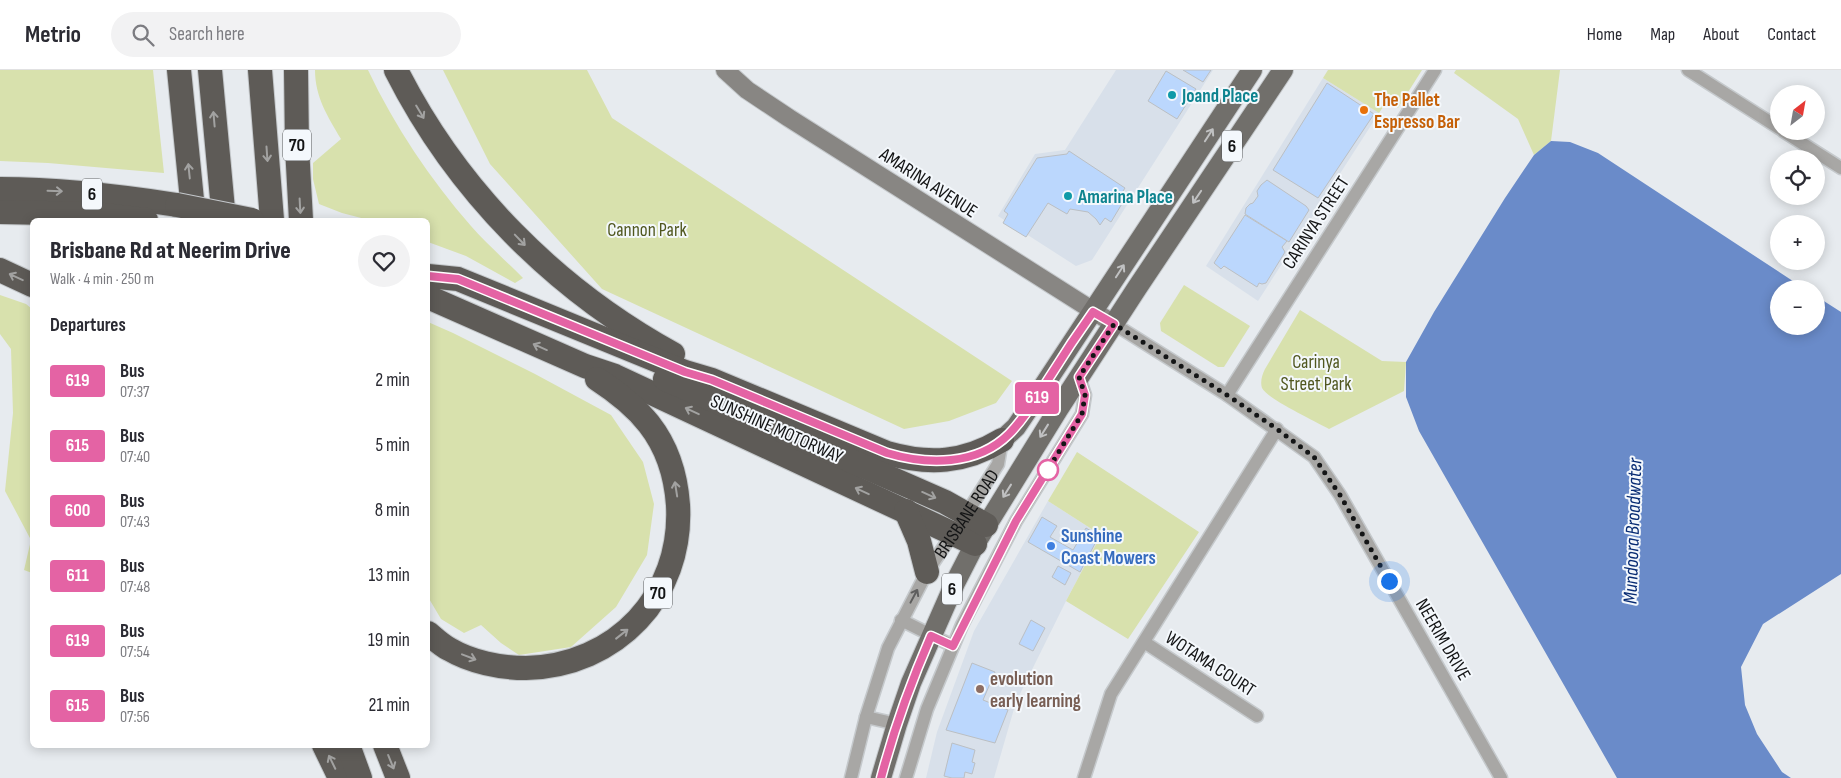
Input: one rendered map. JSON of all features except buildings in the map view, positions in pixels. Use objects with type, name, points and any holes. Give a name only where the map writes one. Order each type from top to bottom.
[{"type":"highway","points":[[179,70],[186,212]]},
{"type":"highway","points":[[210,70],[224,218]]},
{"type":"highway","points":[[260,70],[272,218]]},
{"type":"highway","name":"70","points":[[296,70],[297,147],[301,218]]},
{"type":"highway","points":[[396,70],[435,137],[470,185],[532,253],[589,300],[712,380]]},
{"type":"highway","name":"6","points":[[2,188],[105,195],[186,212],[236,218]]},
{"type":"highway","points":[[0,212],[95,214],[129,218]]},
{"type":"highway","points":[[0,270],[30,284]]},
{"type":"highway","name":"6","points":[[430,276],[458,279],[685,372],[712,380],[887,453],[932,461],[962,458],[976,454],[1002,440]]},
{"type":"highway","name":"SUNSHINE MOTORWAY","points":[[430,277],[944,502],[970,529]]},
{"type":"highway","name":"SUNSHINE MOTORWAY","points":[[430,298],[585,366],[615,376],[906,511],[970,529]]},
{"type":"highway","name":"70","points":[[430,635],[449,649],[473,659],[502,667],[545,668],[592,654],[608,645],[628,631],[658,594],[671,560],[678,530],[677,490],[671,465],[649,425],[632,406],[596,378],[585,366]]},
{"type":"highway","points":[[906,511],[919,541],[927,572]]},
{"type":"highway","points":[[325,748],[340,778]]},
{"type":"highway","points":[[349,748],[360,778]]},
{"type":"highway","points":[[386,748],[398,778]]},
{"type":"main road","name":"6","points":[[1002,440],[1022,419],[1252,70]]},
{"type":"main road","name":"BRISBANE ROAD","points":[[881,778],[911,684],[931,636],[970,529],[1079,377],[1283,70]]},
{"type":"street","name":"AMARINA AVENUE","points":[[725,70],[747,90],[789,118],[1114,324]]},
{"type":"street","name":"CARINYA STREET","points":[[1227,395],[1435,70]]},
{"type":"street","points":[[1688,70],[1770,122]]},
{"type":"street","points":[[1798,140],[1841,168]]},
{"type":"street","name":"NEERIM DRIVE","points":[[1114,324],[1227,395],[1314,457],[1340,495],[1501,778]]},
{"type":"street","points":[[906,778],[928,709],[953,646],[1016,521],[1082,414],[1085,395],[1079,377]]},
{"type":"street","points":[[1084,778],[1111,694],[1277,429]]},
{"type":"street","name":"BRISBANE ROAD","points":[[852,778],[866,717],[881,667],[901,620],[927,572],[970,529],[998,464],[1002,440]]},
{"type":"street","points":[[901,620],[953,646]]},
{"type":"street","name":"WOTAMA COURT","points":[[1144,642],[1257,716]]},
{"type":"street","points":[[866,717],[897,724]]},
{"type":"shaded area","points":[[1116,70],[1213,70],[1092,260],[1076,266],[998,216],[1035,154],[1065,150]]},
{"type":"shaded area","points":[[1323,78],[1379,113],[1258,301],[1206,266]]},
{"type":"shaded area","points":[[1048,501],[1101,535],[1016,702],[994,778],[926,778],[937,732],[974,631]]},
{"type":"green space","points":[[0,70],[153,70],[164,173],[48,163],[0,161]]},
{"type":"green space","points":[[315,70],[368,70],[378,91],[414,152],[441,190],[477,233],[523,278],[515,283],[466,256],[430,243],[430,218],[361,218],[319,204],[313,179],[313,163],[341,139],[327,115],[317,89]]},
{"type":"green space","name":"Cannon Park","points":[[443,70],[587,70],[612,118],[1012,381],[996,403],[949,421],[904,429],[602,289],[490,164]]},
{"type":"green space","points":[[1328,70],[1422,70],[1398,108],[1387,101],[1379,113],[1323,78]]},
{"type":"green space","points":[[1456,70],[1560,70],[1551,141],[1534,155],[1518,119],[1454,73]]},
{"type":"green space","points":[[1184,285],[1250,326],[1224,367],[1218,367],[1161,331],[1160,323]]},
{"type":"green space","points":[[0,295],[26,304],[30,307],[30,538],[5,491],[13,413],[11,349],[0,334]]},
{"type":"green space","name":"Carinya Street Park","points":[[1300,310],[1382,361],[1406,362],[1404,391],[1329,429],[1282,404],[1266,393],[1261,383],[1264,371]]},
{"type":"green space","points":[[430,323],[535,374],[611,415],[643,462],[654,504],[647,555],[616,607],[571,647],[519,655],[501,643],[481,625],[464,633],[441,619],[430,600]]},
{"type":"green space","points":[[1077,452],[1199,532],[1128,639],[1066,601],[1101,535],[1048,501]]},
{"type":"green space","points":[[30,544],[30,572],[24,570]]},
{"type":"water","name":"Mundoora Broadwater","points":[[1551,141],[1570,142],[1598,153],[1770,266],[1770,270],[1776,270],[1791,280],[1770,280],[1770,335],[1825,335],[1825,302],[1841,312],[1841,574],[1763,624],[1741,667],[1745,705],[1757,734],[1782,772],[1791,778],[1617,778],[1419,431],[1406,397],[1406,362],[1434,312],[1534,155]]},
{"type":"bus line","name":"619","points":[[430,276],[458,279],[685,372],[712,380],[887,453],[915,460],[935,461],[962,458],[990,448],[1002,440],[1016,427],[1036,400],[1093,312],[1114,324],[1079,377],[1085,395],[1085,405],[1082,414],[1016,521],[953,646],[931,636],[911,684],[881,778]]},
{"type":"place","name":"Joand Place","points":[[1172,95]]},
{"type":"place","name":"The Pallet Espresso Bar","points":[[1364,110]]},
{"type":"place","name":"Amarina Place","points":[[1068,196]]},
{"type":"place","name":"Sunshine Coast Mowers","points":[[1051,546]]},
{"type":"place","name":"evolution early learning","points":[[980,689]]},
{"type":"route","points":[[1048,470],[1044,476],[1082,414],[1085,405],[1085,395],[1079,377],[1114,324],[1227,395],[1314,457],[1340,495],[1389,581]]}]
